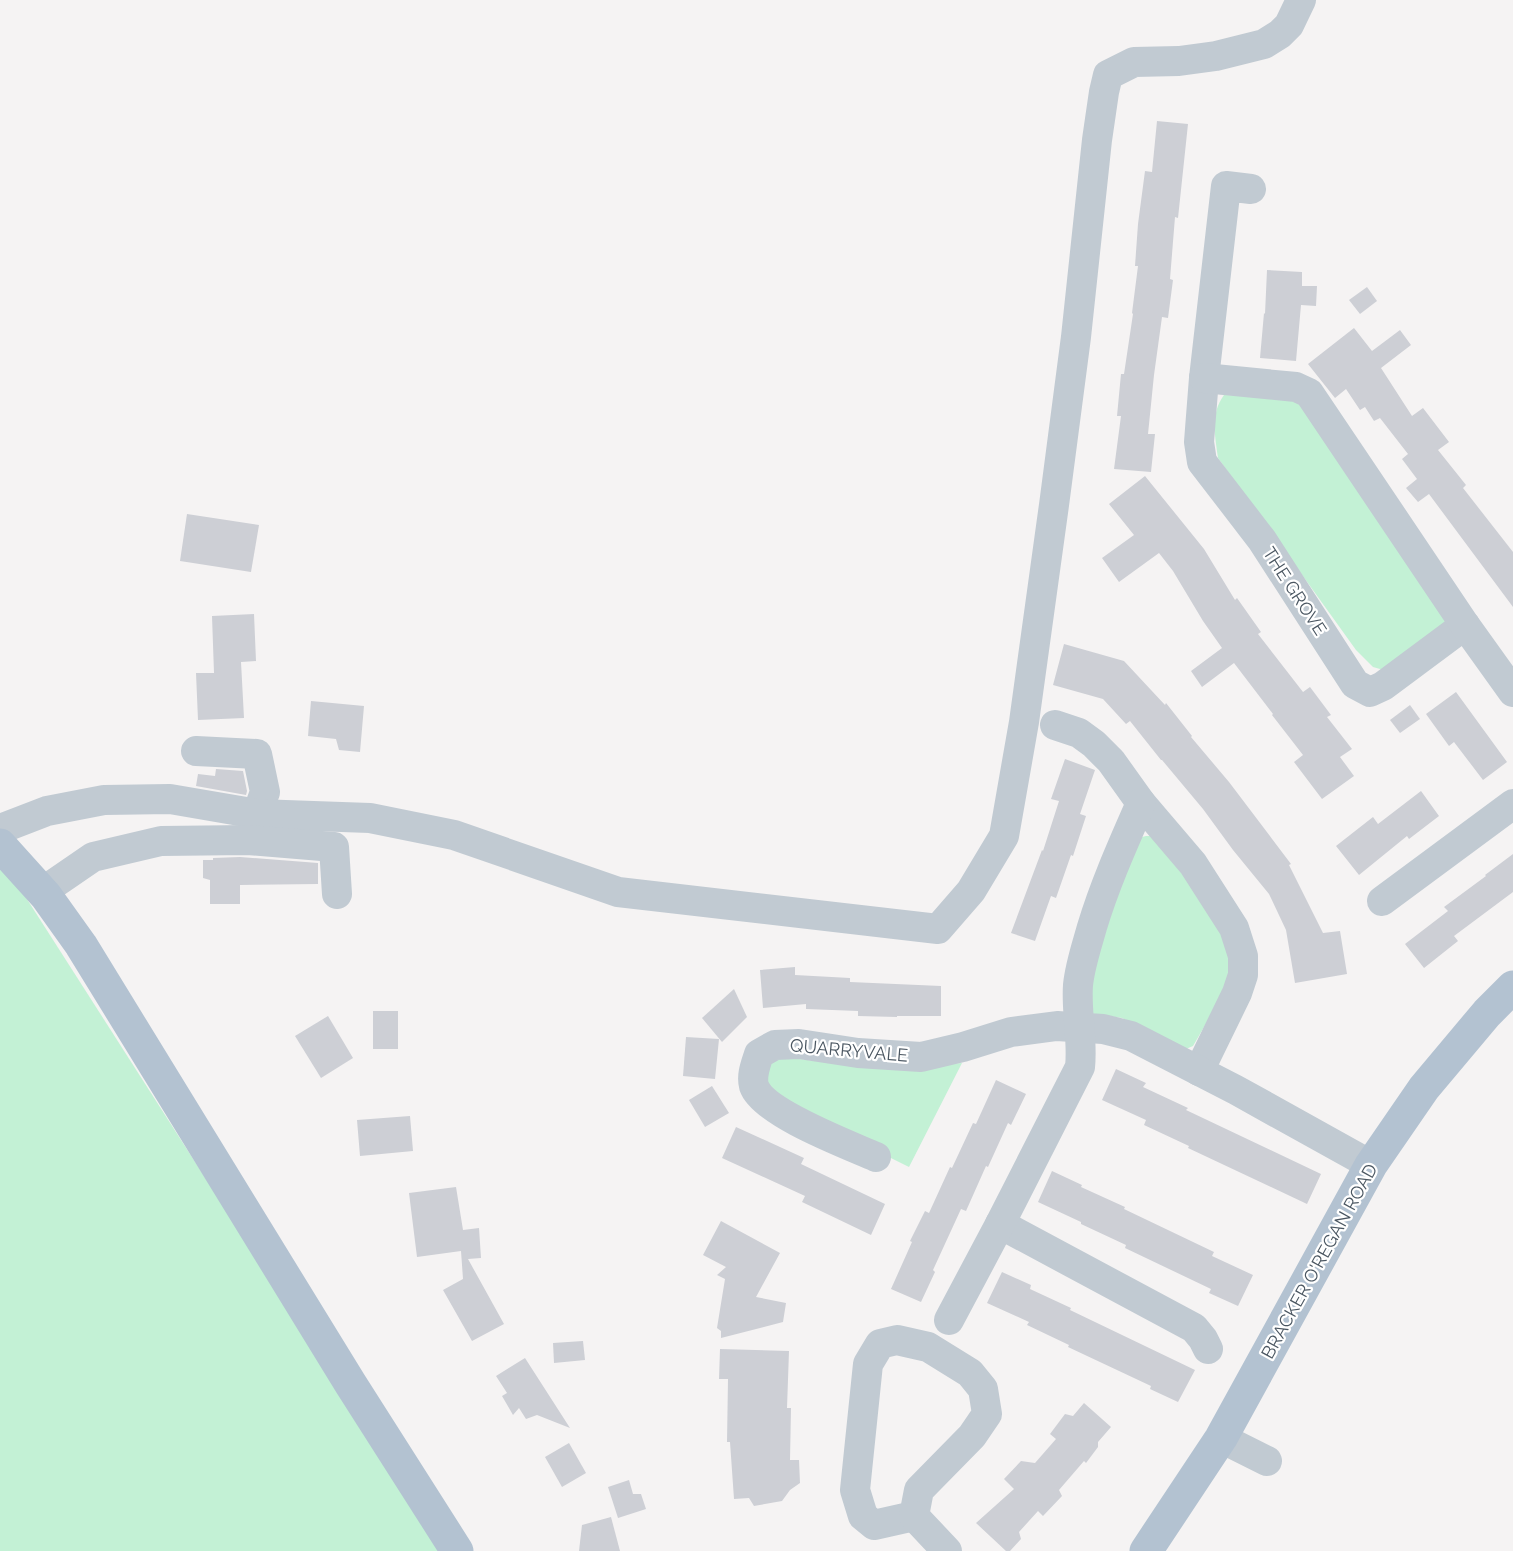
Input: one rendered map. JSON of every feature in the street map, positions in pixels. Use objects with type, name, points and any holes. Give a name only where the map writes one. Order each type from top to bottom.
[{"type":"main road","points":[[0,845],[42,892],[81,945],[350,1383],[457,1551]]},
{"type":"main road","name":"BRACKER O'REGAN ROAD","points":[[1146,1551],[1221,1438],[1371,1165],[1424,1088],[1487,1013],[1513,987]]},
{"type":"street","points":[[0,831],[47,811],[104,800],[170,799],[257,814],[370,818],[454,835],[618,892],[938,929],[970,891],[1004,836],[1006,826],[1024,722],[1052,517],[1076,337],[1099,130],[1108,75],[1134,62],[1179,61],[1216,56],[1264,44],[1280,34],[1289,24],[1301,0]]},
{"type":"street","name":"THE GROVE","points":[[1251,189],[1226,186],[1204,378],[1199,442],[1202,462],[1262,540],[1355,684],[1370,692],[1383,686],[1465,625]]},
{"type":"street","points":[[1204,378],[1296,387],[1309,393],[1465,625],[1513,692]]},
{"type":"street","points":[[1055,725],[1078,733],[1094,744],[1111,761],[1142,803],[1193,864],[1234,928],[1243,956],[1243,975],[1237,993],[1199,1071]]},
{"type":"street","points":[[195,751],[257,754],[264,792],[257,814]]},
{"type":"street","points":[[949,1320],[1080,1067],[1082,1050],[1077,1012],[1078,983],[1087,944],[1103,892],[1142,803]]},
{"type":"street","points":[[1382,902],[1513,804]]},
{"type":"street","points":[[42,892],[93,857],[161,841],[248,840],[334,846],[337,894]]},
{"type":"street","name":"QUARRYVALE","points":[[876,1157],[796,1122],[766,1102],[754,1086],[753,1072],[759,1054],[775,1045],[799,1044],[858,1053],[921,1057],[1011,1032],[1057,1026],[1103,1029],[1131,1036],[1371,1165]]},
{"type":"street","points":[[1000,1224],[1194,1328],[1208,1349]]},
{"type":"street","points":[[897,1340],[928,1347],[970,1373],[983,1389],[987,1414],[972,1436],[919,1490],[914,1516],[874,1525],[863,1516],[855,1490],[868,1364],[880,1344],[897,1340]]},
{"type":"street","points":[[1221,1438],[1267,1461]]},
{"type":"street","points":[[914,1516],[947,1551]]},
{"type":"green space","points":[[1224,395],[1295,397],[1450,623],[1387,671],[1373,667],[1356,650],[1218,458],[1215,417]]},
{"type":"green space","points":[[1155,836],[1228,937],[1234,969],[1226,989],[1193,1046],[1186,1049],[1122,1018],[1089,1013],[1090,950],[1138,838]]},
{"type":"green space","points":[[0,865],[16,882],[444,1551],[0,1551]]},
{"type":"green space","points":[[774,1056],[883,1069],[962,1063],[909,1167],[778,1102],[767,1090],[766,1064]]},
{"type":"building","points":[[1157,121],[1188,124],[1178,218],[1175,217],[1170,279],[1173,280],[1168,318],[1162,317],[1154,375],[1148,434],[1155,434],[1151,472],[1114,469],[1121,416],[1117,416],[1121,374],[1124,374],[1138,266],[1135,266],[1138,224],[1145,171],[1152,172]]},
{"type":"building","points":[[1267,270],[1302,272],[1302,286],[1317,286],[1316,306],[1301,305],[1296,361],[1260,358]]},
{"type":"building","points":[[1367,287],[1377,301],[1360,314],[1349,300]]},
{"type":"building","points":[[1354,328],[1372,351],[1400,330],[1411,345],[1381,368],[1412,416],[1423,408],[1449,442],[1438,450],[1466,485],[1463,488],[1513,552],[1513,607],[1429,494],[1418,502],[1406,488],[1417,479],[1402,459],[1408,454],[1380,418],[1374,421],[1365,407],[1360,410],[1346,389],[1335,398],[1308,364]]},
{"type":"building","points":[[1145,476],[1204,549],[1235,600],[1237,598],[1261,632],[1258,634],[1303,692],[1310,687],[1331,715],[1327,717],[1352,749],[1340,757],[1354,776],[1322,799],[1294,762],[1303,755],[1234,663],[1202,687],[1191,671],[1222,648],[1159,553],[1119,582],[1102,558],[1134,535],[1109,504]]},
{"type":"building","points":[[187,514],[259,525],[251,572],[180,561]]},
{"type":"building","points":[[254,614],[256,661],[241,662],[244,718],[198,720],[196,673],[214,673],[212,616]]},
{"type":"building","points":[[1064,644],[1124,661],[1165,705],[1166,703],[1291,864],[1289,865],[1323,933],[1340,931],[1347,974],[1295,983],[1286,930],[1269,894],[1203,809],[1130,721],[1126,724],[1103,699],[1053,685]]},
{"type":"building","points":[[1456,692],[1507,762],[1483,780],[1454,742],[1449,746],[1426,714]]},
{"type":"building","points":[[311,701],[364,706],[360,752],[339,750],[336,739],[308,736]]},
{"type":"building","points":[[1410,705],[1420,719],[1400,733],[1390,720]]},
{"type":"building","points":[[1065,759],[1095,770],[1080,814],[1086,816],[1073,856],[1071,855],[1056,898],[1051,896],[1035,941],[1011,933],[1043,851],[1059,801],[1051,799]]},
{"type":"building","points":[[216,769],[243,771],[246,795],[196,786],[198,774],[215,776]]},
{"type":"building","points":[[1421,791],[1439,816],[1409,839],[1407,836],[1359,875],[1336,846],[1373,817],[1378,824]]},
{"type":"building","points":[[1513,854],[1513,892],[1454,936],[1458,941],[1424,968],[1405,944],[1448,911],[1444,907]]},
{"type":"building","points":[[240,857],[318,863],[318,884],[240,885],[240,904],[210,904],[210,880],[203,878],[203,860]]},
{"type":"building","points":[[795,967],[795,975],[850,978],[850,982],[941,986],[941,1016],[858,1016],[858,1011],[806,1009],[806,1004],[763,1008],[760,970]]},
{"type":"building","points":[[734,989],[747,1017],[722,1042],[702,1018]]},
{"type":"building","points":[[373,1011],[398,1011],[398,1049],[373,1049]]},
{"type":"building","points":[[328,1016],[353,1058],[321,1078],[295,1036]]},
{"type":"building","points":[[686,1037],[719,1039],[715,1079],[683,1076]]},
{"type":"building","points":[[1116,1069],[1146,1083],[1143,1087],[1188,1108],[1186,1110],[1321,1174],[1307,1204],[1188,1148],[1189,1146],[1144,1125],[1146,1120],[1102,1100]]},
{"type":"building","points":[[996,1080],[1026,1094],[1011,1125],[1008,1123],[966,1211],[961,1209],[921,1302],[891,1289],[925,1211],[929,1213],[950,1167],[952,1168],[973,1123],[976,1124]]},
{"type":"building","points":[[712,1086],[729,1113],[705,1127],[689,1100]]},
{"type":"building","points":[[410,1116],[413,1151],[360,1156],[357,1120]]},
{"type":"building","points":[[736,1127],[804,1158],[801,1164],[885,1204],[871,1235],[802,1202],[805,1196],[722,1158]]},
{"type":"building","points":[[1052,1171],[1214,1252],[1212,1256],[1253,1275],[1238,1306],[1209,1293],[1211,1289],[1125,1248],[1126,1245],[1038,1202]]},
{"type":"building","points":[[456,1187],[463,1230],[479,1228],[481,1258],[468,1259],[504,1324],[472,1341],[443,1290],[463,1279],[461,1251],[417,1257],[409,1193]]},
{"type":"building","points":[[721,1221],[780,1253],[756,1297],[786,1303],[783,1322],[721,1338],[721,1331],[717,1328],[725,1279],[717,1275],[726,1267],[703,1255]]},
{"type":"building","points":[[1002,1272],[1031,1285],[1030,1289],[1071,1308],[1070,1310],[1195,1370],[1178,1402],[1150,1389],[1151,1386],[1027,1325],[1029,1322],[987,1303]]},
{"type":"building","points":[[583,1341],[585,1360],[554,1363],[553,1343]]},
{"type":"building","points":[[720,1349],[789,1351],[787,1408],[791,1408],[790,1460],[799,1460],[800,1483],[790,1490],[782,1501],[754,1506],[749,1498],[734,1499],[730,1442],[727,1442],[728,1379],[719,1379]]},
{"type":"building","points":[[525,1358],[570,1428],[537,1415],[526,1419],[519,1408],[513,1415],[502,1396],[507,1393],[496,1376]]},
{"type":"building","points":[[1084,1403],[1111,1427],[1098,1442],[1098,1447],[1086,1463],[1084,1461],[1059,1490],[1062,1496],[1043,1516],[1038,1511],[1019,1532],[1021,1539],[1010,1551],[1006,1551],[976,1523],[1014,1489],[1004,1479],[1021,1461],[1035,1463],[1056,1439],[1050,1434],[1065,1414],[1073,1416]]},
{"type":"building","points":[[569,1443],[586,1473],[562,1487],[545,1457]]},
{"type":"building","points":[[629,1480],[633,1494],[641,1494],[646,1509],[618,1518],[608,1487]]},
{"type":"building","points":[[611,1517],[620,1551],[579,1551],[582,1525]]}]
